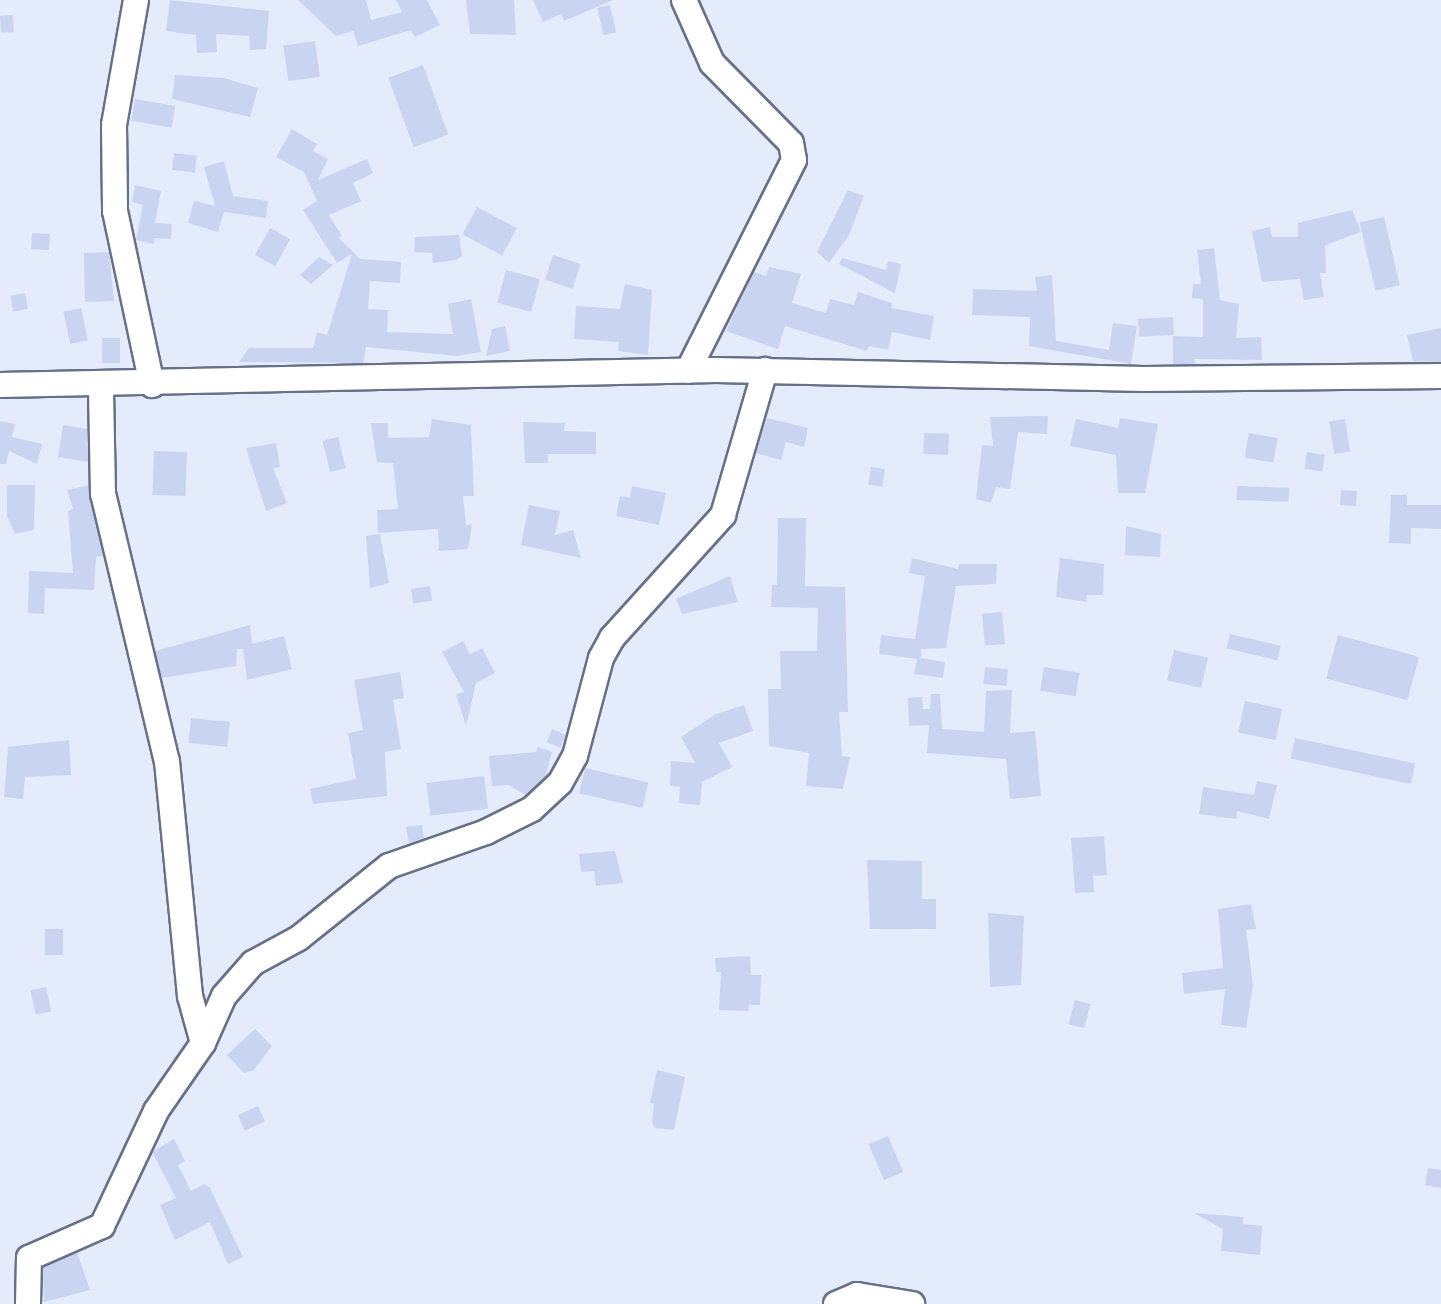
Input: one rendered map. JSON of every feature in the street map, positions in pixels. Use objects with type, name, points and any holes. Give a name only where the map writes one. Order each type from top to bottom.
[{"type":"street","points":[[136,0],[114,125],[115,211],[152,385]]},
{"type":"street","points":[[684,0],[712,63],[791,144],[794,160],[688,371]]},
{"type":"street","points":[[28,1304],[29,1258],[102,1226],[156,1111],[203,1043],[224,996],[253,963],[299,938],[389,866],[486,832],[532,809],[560,783],[575,756],[601,658],[612,638],[723,515],[765,370]]},
{"type":"street","points":[[0,385],[101,387],[765,370],[1144,379],[1441,376]]},
{"type":"street","points":[[101,387],[102,494],[167,762],[190,996],[203,1043]]},
{"type":"street","points":[[836,1304],[857,1295],[912,1304]]},
{"type":"building","points":[[170,0],[269,11],[266,49],[250,50],[249,36],[216,34],[217,52],[197,53],[196,35],[166,31]]},
{"type":"building","points":[[298,0],[366,0],[371,20],[402,12],[396,0],[427,0],[440,25],[415,37],[411,30],[358,46],[353,31],[336,36]]},
{"type":"building","points":[[466,0],[514,0],[516,35],[470,34]]},
{"type":"building","points":[[533,0],[613,0],[564,21],[561,14],[543,22]]},
{"type":"building","points":[[610,5],[616,32],[604,35],[597,8]]},
{"type":"building","points":[[13,15],[14,32],[1,33],[0,16]]},
{"type":"building","points":[[315,41],[320,77],[288,81],[283,45]]},
{"type":"building","points":[[423,65],[448,135],[414,147],[388,78]]},
{"type":"building","points":[[175,75],[224,78],[258,88],[250,117],[172,99]]},
{"type":"building","points":[[135,99],[175,106],[172,128],[131,121]]},
{"type":"building","points":[[292,129],[317,144],[313,151],[328,159],[318,180],[367,159],[373,173],[353,183],[361,201],[329,215],[342,236],[338,237],[360,259],[401,262],[400,283],[370,281],[368,309],[388,310],[387,332],[453,334],[448,304],[471,299],[481,352],[457,356],[366,347],[363,363],[239,362],[249,348],[313,348],[317,332],[327,335],[352,254],[337,263],[303,210],[317,201],[304,172],[276,157]]},
{"type":"building","points":[[174,153],[197,156],[195,173],[172,170]]},
{"type":"building","points":[[224,161],[233,196],[268,201],[266,218],[224,212],[218,232],[188,223],[194,201],[215,206],[204,167]]},
{"type":"building","points":[[135,185],[161,191],[155,223],[172,224],[171,239],[155,238],[153,244],[136,240],[143,205],[132,202]]},
{"type":"building","points":[[848,190],[864,196],[849,235],[829,263],[817,252]]},
{"type":"building","points":[[477,207],[517,228],[502,255],[462,234]]},
{"type":"building","points":[[1352,210],[1361,232],[1325,245],[1326,273],[1320,273],[1324,297],[1304,300],[1300,279],[1262,282],[1252,231],[1270,227],[1272,237],[1298,237],[1298,223]]},
{"type":"building","points":[[1384,217],[1400,285],[1375,291],[1360,223]]},
{"type":"building","points":[[270,228],[290,239],[275,266],[255,255]]},
{"type":"building","points":[[32,233],[50,234],[49,250],[31,249]]},
{"type":"building","points":[[459,235],[462,256],[456,260],[433,263],[432,253],[414,252],[415,237]]},
{"type":"building","points":[[1214,248],[1220,300],[1239,304],[1236,338],[1261,337],[1262,360],[1195,359],[1195,364],[1173,364],[1173,336],[1203,337],[1203,299],[1192,298],[1193,284],[1201,284],[1197,250]]},
{"type":"building","points":[[109,252],[114,301],[85,302],[84,253]]},
{"type":"building","points":[[553,255],[581,264],[573,289],[545,280]]},
{"type":"building","points":[[319,257],[333,265],[311,284],[300,275]]},
{"type":"building","points":[[842,258],[886,270],[888,261],[901,264],[895,293],[839,264]]},
{"type":"building","points":[[769,267],[801,274],[792,303],[826,313],[830,299],[854,305],[858,292],[892,303],[891,308],[934,316],[930,340],[892,332],[888,350],[869,346],[867,351],[785,326],[778,349],[726,331],[754,272],[766,276]]},
{"type":"building","points":[[506,270],[540,279],[531,312],[497,303]]},
{"type":"building","points":[[1052,275],[1056,341],[1109,350],[1113,323],[1137,326],[1131,364],[1029,346],[1030,317],[972,315],[973,289],[1037,291],[1035,277]]},
{"type":"building","points":[[625,284],[652,290],[648,355],[618,351],[619,342],[574,339],[576,306],[620,309]]},
{"type":"building","points":[[25,293],[28,309],[13,312],[10,296]]},
{"type":"building","points":[[81,308],[88,340],[70,344],[63,312]]},
{"type":"building","points":[[1173,317],[1174,335],[1139,337],[1138,319]]},
{"type":"building","points":[[505,326],[510,351],[486,356],[492,329]]},
{"type":"building","points":[[1441,328],[1441,362],[1413,361],[1407,335]]},
{"type":"building","points":[[102,338],[120,338],[120,363],[102,363]]},
{"type":"building","points":[[1048,416],[1047,434],[1018,432],[1010,489],[996,487],[991,503],[976,499],[982,445],[993,446],[990,417]]},
{"type":"building","points":[[767,418],[808,428],[804,447],[786,442],[781,460],[756,453]]},
{"type":"building","points":[[1120,418],[1158,424],[1145,493],[1118,493],[1116,455],[1070,446],[1076,419],[1118,428]]},
{"type":"building","points":[[432,419],[471,425],[474,496],[463,496],[466,525],[472,524],[468,549],[439,551],[438,529],[378,533],[377,510],[398,509],[393,463],[377,462],[371,423],[388,423],[388,438],[429,437]]},
{"type":"building","points":[[1345,419],[1350,452],[1334,454],[1329,422]]},
{"type":"building","points":[[0,421],[15,424],[12,437],[42,444],[37,464],[9,451],[6,464],[0,464]]},
{"type":"building","points":[[523,422],[565,423],[564,431],[596,432],[596,454],[548,454],[548,463],[525,463]]},
{"type":"building","points":[[63,425],[88,429],[88,462],[58,457]]},
{"type":"building","points":[[924,433],[949,434],[948,455],[923,454]]},
{"type":"building","points":[[1249,433],[1278,438],[1273,463],[1245,458]]},
{"type":"building","points":[[338,437],[346,468],[330,472],[322,441]]},
{"type":"building","points":[[276,443],[280,467],[273,468],[287,503],[266,511],[246,448]]},
{"type":"building","points":[[154,451],[187,452],[185,496],[152,495]]},
{"type":"building","points":[[1307,452],[1325,455],[1322,472],[1304,469]]},
{"type":"building","points":[[871,467],[885,469],[882,487],[868,485]]},
{"type":"building","points":[[7,485],[35,485],[34,530],[15,534],[7,516]]},
{"type":"building","points":[[89,485],[103,556],[96,557],[94,590],[45,588],[44,614],[28,613],[29,571],[73,573],[68,511],[73,509],[67,490]]},
{"type":"building","points":[[632,486],[666,493],[659,525],[616,516],[620,496],[630,498]]},
{"type":"building","points":[[1237,486],[1289,488],[1288,502],[1237,500]]},
{"type":"building","points":[[1341,490],[1357,491],[1356,506],[1340,505]]},
{"type":"building","points":[[1391,495],[1407,495],[1407,505],[1441,505],[1441,529],[1411,528],[1411,544],[1389,543]]},
{"type":"building","points":[[529,505],[560,511],[555,535],[573,530],[581,558],[521,545]]},
{"type":"building","points":[[778,518],[806,518],[805,586],[845,587],[848,712],[839,712],[842,756],[850,757],[843,789],[806,786],[809,753],[769,746],[768,689],[781,689],[780,651],[817,651],[818,608],[771,607],[772,585],[777,585]]},
{"type":"building","points":[[1126,526],[1161,534],[1160,557],[1125,555]]},
{"type":"building","points":[[380,534],[389,583],[370,588],[366,536]]},
{"type":"building","points":[[912,558],[958,569],[959,564],[997,564],[996,584],[956,586],[946,648],[921,649],[921,658],[945,662],[943,678],[914,674],[917,659],[879,654],[881,635],[915,639],[925,576],[909,573]]},
{"type":"building","points":[[1060,558],[1104,564],[1103,595],[1087,595],[1086,602],[1056,597]]},
{"type":"building","points":[[730,576],[738,602],[682,614],[676,599]]},
{"type":"building","points":[[430,586],[432,601],[413,603],[411,589]]},
{"type":"building","points":[[1002,612],[1005,644],[985,646],[982,614]]},
{"type":"building","points":[[250,625],[252,644],[284,636],[292,669],[247,680],[243,649],[237,649],[236,666],[162,678],[155,651]]},
{"type":"building","points":[[1230,634],[1281,646],[1277,660],[1227,649]]},
{"type":"building","points":[[1338,635],[1419,657],[1407,700],[1326,678]]},
{"type":"building","points":[[463,641],[470,654],[482,648],[495,673],[476,683],[466,726],[456,694],[464,692],[442,652]]},
{"type":"building","points":[[1174,650],[1208,658],[1201,688],[1167,680]]},
{"type":"building","points":[[985,667],[1008,669],[1006,686],[984,684]]},
{"type":"building","points":[[1044,667],[1080,673],[1076,696],[1040,691]]},
{"type":"building","points":[[400,672],[404,698],[393,700],[401,749],[385,752],[387,796],[313,804],[310,789],[356,779],[348,733],[363,730],[354,680]]},
{"type":"building","points":[[1012,690],[1010,733],[1035,731],[1041,796],[1010,799],[1006,759],[927,753],[929,725],[909,726],[908,698],[922,697],[923,709],[930,709],[931,694],[940,694],[942,729],[984,732],[986,691]]},
{"type":"building","points":[[1245,701],[1282,709],[1276,740],[1238,732]]},
{"type":"building","points":[[744,705],[753,731],[719,743],[732,767],[702,782],[700,805],[679,803],[680,787],[670,786],[671,761],[695,763],[681,737],[716,714]]},
{"type":"building","points":[[191,718],[230,722],[227,747],[188,743]]},
{"type":"building","points":[[552,729],[566,735],[560,748],[547,742]]},
{"type":"building","points":[[1295,738],[1415,764],[1411,784],[1291,759]]},
{"type":"building","points":[[69,740],[71,775],[25,777],[23,799],[4,797],[8,747]]},
{"type":"building","points":[[538,747],[552,752],[546,776],[526,795],[508,785],[492,786],[489,756],[536,752]]},
{"type":"building","points":[[585,768],[648,783],[642,808],[579,793]]},
{"type":"building","points":[[484,776],[488,809],[430,816],[426,783]]},
{"type":"building","points":[[1257,781],[1277,785],[1269,819],[1237,811],[1236,819],[1199,814],[1203,787],[1254,795]]},
{"type":"building","points":[[422,825],[424,839],[409,843],[406,827]]},
{"type":"building","points":[[1104,836],[1107,875],[1093,876],[1094,892],[1075,893],[1071,838]]},
{"type":"building","points":[[615,851],[623,883],[596,886],[594,871],[581,872],[579,854]]},
{"type":"building","points":[[867,860],[922,861],[922,899],[936,899],[936,929],[870,929]]},
{"type":"building","points":[[1251,904],[1256,929],[1246,930],[1253,986],[1246,1028],[1221,1025],[1225,989],[1184,994],[1182,973],[1223,968],[1218,909]]},
{"type":"building","points":[[988,913],[1024,916],[1021,985],[990,987]]},
{"type":"building","points":[[45,929],[63,929],[63,955],[45,955]]},
{"type":"building","points":[[750,956],[751,975],[761,975],[760,1005],[749,1005],[748,1011],[719,1010],[721,972],[716,972],[715,958]]},
{"type":"building","points":[[46,987],[51,1011],[36,1015],[30,990]]},
{"type":"building","points":[[1075,1000],[1090,1004],[1084,1028],[1069,1024]]},
{"type":"building","points":[[255,1029],[272,1046],[254,1070],[244,1073],[227,1055]]},
{"type":"building","points":[[657,1070],[685,1077],[674,1130],[655,1128],[652,1122],[654,1104],[650,1103]]},
{"type":"building","points":[[258,1106],[265,1122],[245,1130],[238,1115]]},
{"type":"building","points":[[888,1136],[903,1172],[884,1180],[869,1144]]},
{"type":"building","points":[[174,1139],[185,1161],[178,1165],[191,1191],[204,1184],[210,1188],[243,1257],[228,1264],[210,1222],[175,1240],[160,1205],[176,1198],[152,1152]]},
{"type":"building","points":[[1428,1168],[1441,1170],[1441,1188],[1425,1185]]},
{"type":"building","points":[[1194,1213],[1243,1217],[1243,1224],[1262,1226],[1260,1255],[1221,1251],[1223,1229]]},
{"type":"building","points":[[77,1252],[90,1290],[44,1302],[43,1267]]}]
